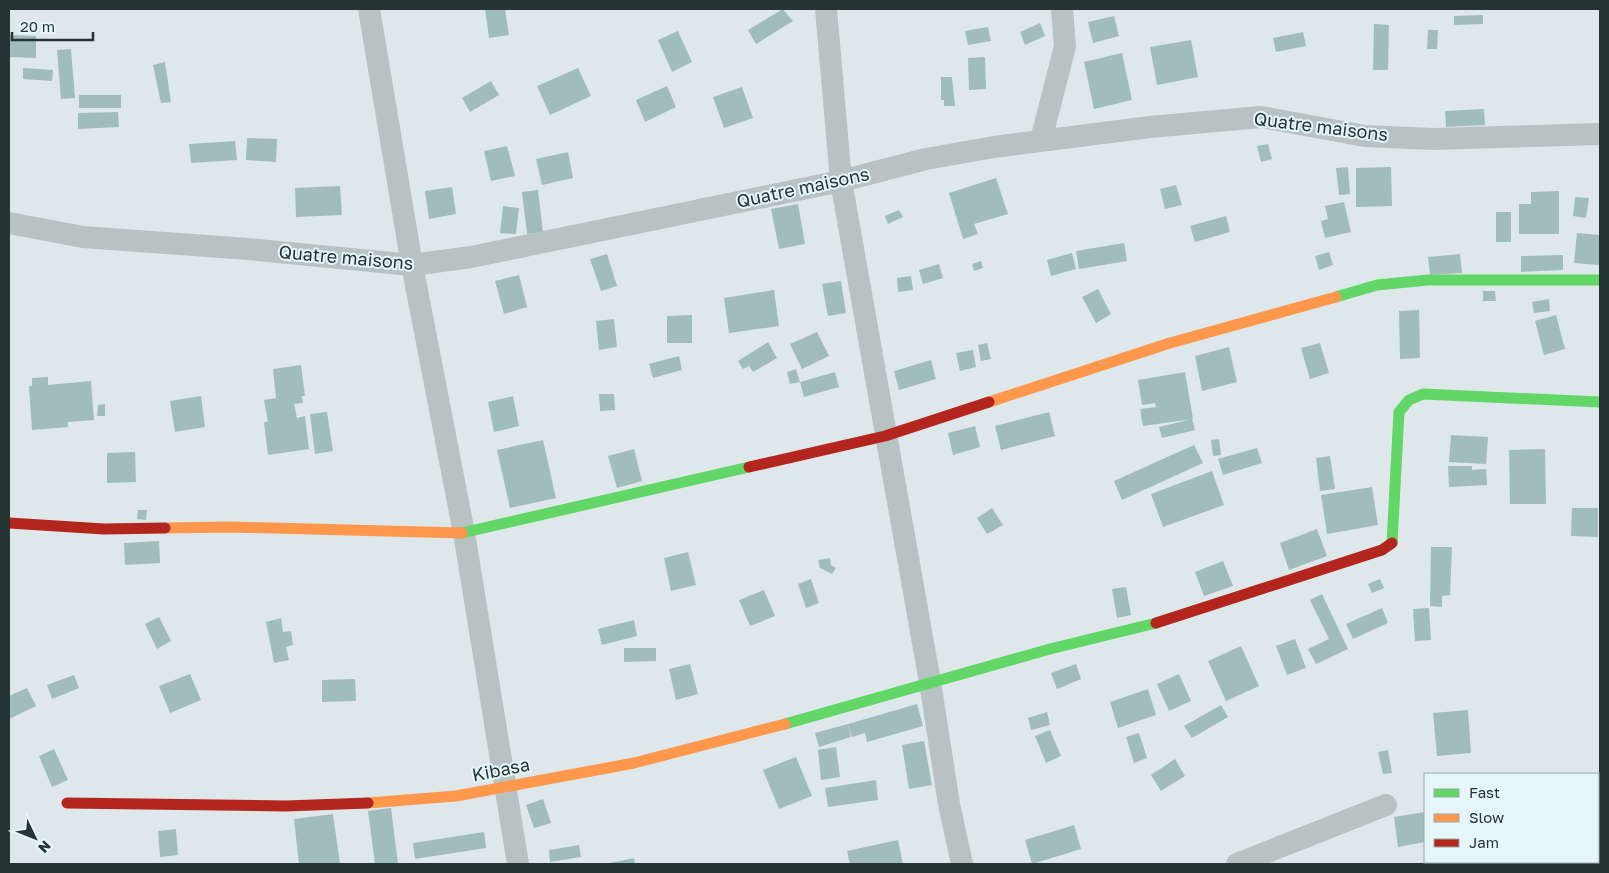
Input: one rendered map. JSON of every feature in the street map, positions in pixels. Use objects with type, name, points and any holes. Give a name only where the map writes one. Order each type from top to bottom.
[{"type":"street","points":[[368,9],[412,265],[464,533],[507,786],[518,864]]},
{"type":"street","points":[[826,9],[841,181],[930,682],[949,804],[962,864]]},
{"type":"street","points":[[1041,140],[1065,46],[1062,9]]},
{"type":"street","name":"Quatre maisons","points":[[9,223],[83,237],[248,249],[412,265],[471,257],[841,181],[926,159],[1041,140],[1150,127],[1261,117],[1365,136],[1433,139],[1600,134]]},
{"type":"street","points":[[9,522],[104,529],[231,527],[464,533],[885,436],[1170,343],[1377,285],[1428,280],[1600,280]]},
{"type":"street","name":"Kibasa","points":[[67,803],[286,806],[365,803],[456,796],[634,763],[848,708],[930,682],[1050,649],[1134,630],[1382,550],[1392,543],[1394,535],[1399,412],[1408,400],[1414,396],[1423,394],[1600,402]]},
{"type":"street","points":[[1237,864],[1386,805]]},
{"type":"building","points":[[485,9],[505,9],[509,35],[489,38]]},
{"type":"building","points":[[783,9],[793,21],[756,44],[748,30]]},
{"type":"building","points":[[1483,15],[1483,24],[1454,25],[1454,16]]},
{"type":"building","points":[[1114,16],[1119,36],[1093,43],[1088,22]]},
{"type":"building","points":[[1040,23],[1045,36],[1025,45],[1020,32]]},
{"type":"building","points":[[1374,24],[1389,25],[1388,70],[1373,70]]},
{"type":"building","points":[[988,27],[991,41],[968,45],[965,31]]},
{"type":"building","points":[[1428,30],[1438,30],[1437,49],[1427,49]]},
{"type":"building","points":[[678,31],[692,62],[672,72],[658,40]]},
{"type":"building","points":[[1303,32],[1306,46],[1276,52],[1273,38]]},
{"type":"building","points":[[9,35],[36,36],[36,58],[9,57]]},
{"type":"building","points":[[1191,40],[1198,77],[1157,85],[1150,47]]},
{"type":"building","points":[[71,49],[75,98],[61,99],[57,50]]},
{"type":"building","points":[[1122,53],[1132,100],[1094,109],[1084,62]]},
{"type":"building","points":[[985,57],[986,89],[969,90],[968,58]]},
{"type":"building","points":[[165,62],[171,102],[161,103],[153,65]]},
{"type":"building","points":[[23,68],[53,70],[52,81],[23,79]]},
{"type":"building","points":[[578,68],[591,96],[550,115],[537,86]]},
{"type":"building","points":[[941,77],[952,77],[955,106],[944,106],[944,100],[941,100]]},
{"type":"building","points":[[491,81],[499,95],[470,112],[462,98]]},
{"type":"building","points":[[667,86],[676,107],[645,122],[636,100]]},
{"type":"building","points":[[742,87],[753,118],[724,128],[713,97]]},
{"type":"building","points":[[79,95],[121,95],[121,108],[79,108]]},
{"type":"building","points":[[1484,109],[1485,125],[1446,127],[1445,111]]},
{"type":"building","points":[[118,112],[119,127],[78,129],[78,113]]},
{"type":"building","points":[[247,138],[277,139],[276,162],[246,160]]},
{"type":"building","points":[[235,141],[237,160],[191,163],[189,144]]},
{"type":"building","points":[[1268,144],[1272,159],[1261,162],[1257,146]]},
{"type":"building","points":[[507,146],[515,176],[491,181],[484,151]]},
{"type":"building","points":[[568,152],[573,178],[542,185],[536,159]]},
{"type":"building","points":[[1348,167],[1350,194],[1339,195],[1336,168]]},
{"type":"building","points":[[1391,167],[1392,206],[1356,207],[1356,168]]},
{"type":"building","points":[[996,178],[1008,214],[974,224],[978,234],[963,239],[949,193]]},
{"type":"building","points":[[1176,185],[1182,205],[1165,209],[1160,189]]},
{"type":"building","points":[[340,186],[342,215],[296,217],[295,188]]},
{"type":"building","points":[[452,187],[456,214],[429,219],[425,191]]},
{"type":"building","points":[[538,190],[543,232],[527,234],[522,192]]},
{"type":"building","points":[[1559,191],[1559,234],[1519,234],[1519,204],[1531,204],[1531,192]]},
{"type":"building","points":[[1575,197],[1589,198],[1586,218],[1573,216]]},
{"type":"building","points":[[1344,202],[1351,232],[1325,238],[1321,221],[1328,219],[1325,206]]},
{"type":"building","points":[[798,204],[805,244],[779,249],[771,209]]},
{"type":"building","points":[[503,206],[519,208],[516,234],[500,233]]},
{"type":"building","points":[[899,210],[903,217],[888,224],[885,216]]},
{"type":"building","points":[[1496,212],[1511,212],[1511,242],[1496,242]]},
{"type":"building","points":[[1226,216],[1230,232],[1195,242],[1190,226]]},
{"type":"building","points":[[1577,233],[1600,235],[1599,265],[1574,263]]},
{"type":"building","points":[[1124,243],[1127,261],[1079,269],[1076,251]]},
{"type":"building","points":[[1329,252],[1333,265],[1319,270],[1315,256]]},
{"type":"building","points":[[1072,253],[1076,269],[1051,276],[1047,260]]},
{"type":"building","points":[[607,254],[617,286],[601,291],[590,259]]},
{"type":"building","points":[[1460,254],[1462,273],[1430,275],[1428,257]]},
{"type":"building","points":[[1563,255],[1563,270],[1521,272],[1521,256]]},
{"type":"building","points":[[981,261],[983,268],[974,271],[972,264]]},
{"type":"building","points":[[939,264],[943,278],[923,284],[919,270]]},
{"type":"building","points":[[519,275],[527,307],[504,314],[495,281]]},
{"type":"building","points":[[911,276],[913,290],[898,292],[897,278]]},
{"type":"building","points":[[841,281],[846,313],[828,316],[822,284]]},
{"type":"building","points":[[1098,289],[1111,314],[1096,323],[1082,297]]},
{"type":"building","points":[[774,290],[779,326],[729,333],[724,298]]},
{"type":"building","points":[[1483,291],[1495,291],[1496,301],[1483,301]]},
{"type":"building","points":[[1549,299],[1550,311],[1534,313],[1532,302]]},
{"type":"building","points":[[1419,310],[1420,358],[1400,359],[1399,311]]},
{"type":"building","points":[[692,315],[692,343],[667,343],[667,316]]},
{"type":"building","points":[[1556,315],[1565,349],[1544,355],[1535,321]]},
{"type":"building","points":[[614,319],[617,347],[599,350],[596,321]]},
{"type":"building","points":[[817,332],[829,356],[802,369],[790,344]]},
{"type":"building","points":[[768,342],[777,358],[753,372],[749,366],[743,369],[738,361]]},
{"type":"building","points":[[987,343],[991,359],[981,361],[978,345]]},
{"type":"building","points":[[1320,343],[1329,373],[1310,379],[1301,348]]},
{"type":"building","points":[[1229,347],[1237,382],[1202,391],[1195,356]]},
{"type":"building","points":[[973,350],[976,367],[960,371],[956,353]]},
{"type":"building","points":[[679,356],[682,370],[653,378],[649,364]]},
{"type":"building","points":[[931,360],[936,379],[899,390],[894,371]]},
{"type":"building","points":[[301,365],[305,396],[302,396],[303,403],[294,404],[297,418],[305,416],[309,449],[268,455],[264,422],[268,422],[264,400],[276,398],[273,369]]},
{"type":"building","points":[[796,369],[800,382],[790,384],[787,372]]},
{"type":"building","points":[[835,372],[839,387],[804,397],[800,382]]},
{"type":"building","points":[[1185,372],[1193,419],[1143,426],[1140,409],[1156,407],[1155,403],[1142,405],[1138,380]]},
{"type":"building","points":[[48,377],[48,385],[91,381],[94,420],[68,422],[68,427],[32,430],[29,386],[32,386],[32,378]]},
{"type":"building","points":[[599,394],[614,394],[615,410],[600,411]]},
{"type":"building","points":[[201,396],[205,427],[175,432],[170,401]]},
{"type":"building","points":[[513,396],[519,426],[494,432],[488,402]]},
{"type":"building","points":[[105,404],[105,416],[97,416],[98,405]]},
{"type":"building","points":[[327,412],[333,451],[315,454],[310,414]]},
{"type":"building","points":[[1049,412],[1055,436],[1001,450],[995,426]]},
{"type":"building","points":[[1192,419],[1195,430],[1162,438],[1159,427]]},
{"type":"building","points":[[975,426],[980,447],[953,455],[948,433]]},
{"type":"building","points":[[1451,435],[1488,437],[1486,464],[1449,462]]},
{"type":"building","points":[[1219,439],[1221,455],[1213,456],[1211,440]]},
{"type":"building","points":[[543,440],[556,498],[510,508],[497,450]]},
{"type":"building","points":[[1194,445],[1203,463],[1122,500],[1114,481]]},
{"type":"building","points":[[1257,448],[1262,463],[1223,475],[1218,459]]},
{"type":"building","points":[[634,449],[642,481],[617,488],[608,456]]},
{"type":"building","points":[[1545,449],[1546,504],[1510,504],[1509,450]]},
{"type":"building","points":[[135,452],[136,482],[107,483],[107,453]]},
{"type":"building","points":[[1330,456],[1335,489],[1320,491],[1316,458]]},
{"type":"building","points":[[1448,466],[1472,466],[1472,470],[1486,469],[1487,485],[1449,487]]},
{"type":"building","points":[[1212,471],[1224,505],[1163,527],[1151,494]]},
{"type":"building","points":[[1372,487],[1378,525],[1327,534],[1321,495]]},
{"type":"building","points":[[992,508],[1003,525],[987,534],[977,518]]},
{"type":"building","points":[[1572,508],[1598,508],[1598,537],[1571,536]]},
{"type":"building","points":[[138,510],[147,510],[146,520],[137,519]]},
{"type":"building","points":[[1317,529],[1327,556],[1289,570],[1280,543]]},
{"type":"building","points":[[159,541],[160,563],[125,565],[124,543]]},
{"type":"building","points":[[1431,547],[1452,547],[1450,595],[1442,596],[1442,607],[1430,606]]},
{"type":"building","points":[[688,552],[696,585],[671,591],[664,558]]},
{"type":"building","points":[[830,558],[831,565],[836,568],[832,574],[820,568],[818,560]]},
{"type":"building","points":[[1223,561],[1233,586],[1204,596],[1195,572]]},
{"type":"building","points":[[811,579],[819,603],[806,608],[798,584]]},
{"type":"building","points":[[1380,579],[1384,588],[1372,593],[1368,584]]},
{"type":"building","points":[[1126,587],[1131,615],[1117,618],[1112,589]]},
{"type":"building","points":[[764,590],[775,616],[750,626],[739,600]]},
{"type":"building","points":[[1322,594],[1348,649],[1316,664],[1308,649],[1329,639],[1310,600]]},
{"type":"building","points":[[1382,608],[1388,623],[1353,639],[1346,624]]},
{"type":"building","points":[[1429,608],[1431,640],[1415,641],[1413,609]]},
{"type":"building","points":[[159,617],[171,641],[157,649],[145,624]]},
{"type":"building","points":[[281,618],[283,632],[291,631],[293,645],[286,647],[289,660],[274,663],[266,622]]},
{"type":"building","points":[[634,620],[637,636],[602,645],[598,629]]},
{"type":"building","points":[[1295,639],[1306,668],[1287,675],[1276,646]]},
{"type":"building","points":[[1241,646],[1259,686],[1226,701],[1208,661]]},
{"type":"building","points":[[624,648],[656,648],[656,661],[624,662]]},
{"type":"building","points":[[690,664],[698,694],[676,700],[669,669]]},
{"type":"building","points":[[1076,664],[1081,679],[1057,689],[1051,673]]},
{"type":"building","points":[[190,674],[201,700],[170,713],[159,686]]},
{"type":"building","points":[[1179,674],[1191,701],[1169,711],[1157,684]]},
{"type":"building","points":[[74,675],[79,688],[52,699],[47,685]]},
{"type":"building","points":[[355,679],[356,701],[322,702],[322,680]]},
{"type":"building","points":[[27,688],[36,706],[9,719],[9,696]]},
{"type":"building","points":[[1148,689],[1156,715],[1118,728],[1110,702]]},
{"type":"building","points":[[917,704],[923,726],[867,742],[865,733],[852,737],[848,724]]},
{"type":"building","points":[[1221,705],[1228,717],[1192,738],[1184,726]]},
{"type":"building","points":[[1468,710],[1471,753],[1437,756],[1433,713]]},
{"type":"building","points":[[1047,712],[1050,725],[1031,730],[1028,718]]},
{"type":"building","points":[[848,724],[851,737],[819,747],[815,733]]},
{"type":"building","points":[[1050,730],[1061,756],[1046,763],[1035,736]]},
{"type":"building","points":[[1139,733],[1147,758],[1134,763],[1126,737]]},
{"type":"building","points":[[924,741],[932,785],[909,789],[902,745]]},
{"type":"building","points":[[836,747],[840,777],[821,780],[818,750]]},
{"type":"building","points":[[54,749],[68,780],[52,787],[39,756]]},
{"type":"building","points":[[1388,750],[1392,773],[1383,774],[1378,752]]},
{"type":"building","points":[[796,757],[812,796],[779,809],[763,770]]},
{"type":"building","points":[[1175,759],[1185,776],[1161,791],[1151,775]]},
{"type":"building","points":[[876,780],[878,800],[828,807],[825,788]]},
{"type":"building","points":[[543,799],[551,823],[534,828],[526,805]]},
{"type":"building","points":[[391,808],[398,864],[375,864],[368,811]]},
{"type":"building","points":[[1424,812],[1424,842],[1398,847],[1394,817]]},
{"type":"building","points":[[333,814],[340,864],[299,864],[294,819]]},
{"type":"building","points":[[1074,825],[1081,849],[1032,864],[1025,840]]},
{"type":"building","points":[[176,829],[178,855],[160,857],[158,831]]},
{"type":"building","points":[[484,832],[486,848],[415,859],[413,843]]},
{"type":"building","points":[[898,840],[903,864],[850,864],[847,851]]},
{"type":"building","points":[[579,845],[581,857],[550,862],[549,850]]},
{"type":"building","points":[[634,858],[635,864],[609,864],[609,863]]},
{"type":"building","points":[[1528,863],[1528,864],[1501,864]]},
{"type":"building","points":[[1550,863],[1576,863],[1576,864]]},
{"type":"traffic: fast","points":[[1336,297],[1377,285],[1428,280],[1600,280]]},
{"type":"traffic: fast","points":[[1392,543],[1399,412],[1409,400],[1423,394],[1600,402]]},
{"type":"traffic: fast","points":[[462,533],[749,467]]},
{"type":"traffic: fast","points":[[785,724],[1050,649],[1156,623]]},
{"type":"traffic: slow","points":[[989,402],[1170,343],[1336,297]]},
{"type":"traffic: slow","points":[[165,528],[231,527],[462,533]]},
{"type":"traffic: slow","points":[[368,803],[456,796],[634,763],[785,724]]},
{"type":"traffic: jam","points":[[749,467],[885,436],[989,402]]},
{"type":"traffic: jam","points":[[9,523],[104,529],[165,528]]},
{"type":"traffic: jam","points":[[1156,623],[1382,550],[1392,543]]},
{"type":"traffic: jam","points":[[67,803],[286,806],[368,803]]}]
